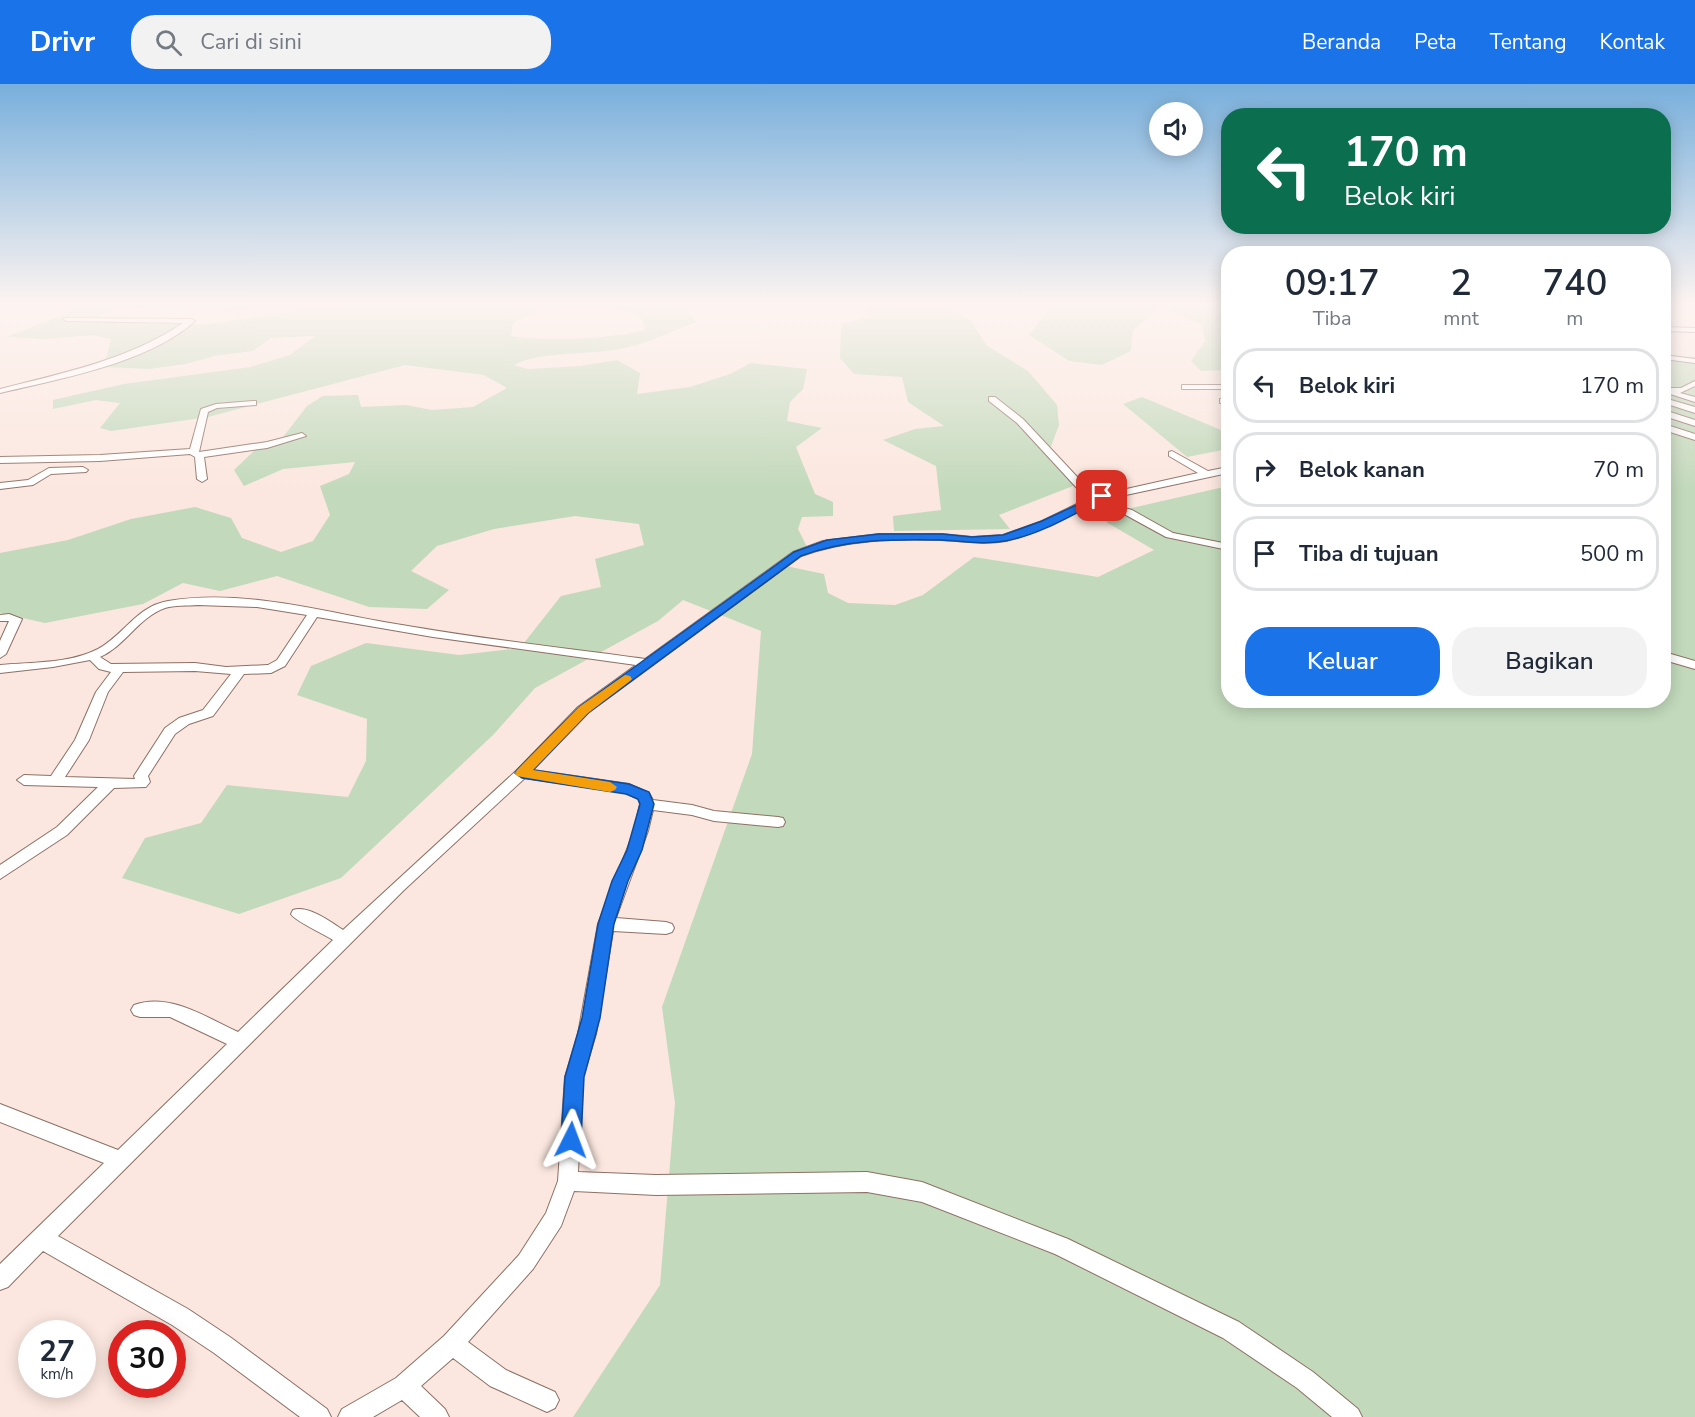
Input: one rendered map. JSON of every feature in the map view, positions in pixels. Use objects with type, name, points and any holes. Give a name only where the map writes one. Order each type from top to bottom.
[{"type":"street","points":[[0,391],[89,366]]},
{"type":"street","points":[[1671,393],[1683,390],[1695,383]]},
{"type":"street","points":[[1185,387],[1221,387]]},
{"type":"street","points":[[1671,395],[1695,400]]},
{"type":"street","points":[[1671,398],[1695,410]]},
{"type":"street","points":[[992,399],[1020,421],[1091,501],[1128,512],[1170,535],[1221,546]]},
{"type":"street","points":[[202,479],[197,453],[204,411],[216,406],[252,403]]},
{"type":"street","points":[[1671,415],[1695,423]]},
{"type":"street","points":[[1671,430],[1695,437]]},
{"type":"street","points":[[0,460],[197,453],[267,445],[302,436]]},
{"type":"street","points":[[1172,454],[1208,475]]},
{"type":"street","points":[[0,472],[15,459]]},
{"type":"street","points":[[0,486],[30,483],[49,471],[83,470]]},
{"type":"street","points":[[0,1279],[345,940],[522,773],[583,710],[798,554],[827,543],[879,537],[942,537],[972,540],[1004,538],[1046,523],[1091,501],[1115,493],[1221,472]]},
{"type":"street","points":[[0,669],[93,656],[113,645],[148,613],[162,605],[217,602],[261,603],[415,630],[646,663]]},
{"type":"street","points":[[93,656],[102,666],[120,669],[195,667],[265,670],[276,667],[314,614]]},
{"type":"street","points":[[0,618],[16,619],[0,654]]},
{"type":"street","points":[[1671,658],[1695,665]]},
{"type":"street","points":[[55,782],[82,740],[102,692],[120,669]]},
{"type":"street","points":[[24,780],[110,784],[142,783],[141,776],[170,731],[184,721],[208,713],[241,670]]},
{"type":"street","points":[[350,1417],[404,1386],[452,1344],[526,1262],[554,1219],[568,1181],[574,1077],[590,1024],[606,924],[620,881],[634,850],[647,804],[644,796],[629,789],[522,773]]},
{"type":"street","points":[[0,873],[62,831],[110,784]]},
{"type":"street","points":[[647,804],[692,810],[714,816],[778,822]]},
{"type":"street","points":[[299,914],[323,925],[345,940]]},
{"type":"street","points":[[606,924],[666,928]]},
{"type":"street","points":[[140,1010],[172,1010],[241,1042]]},
{"type":"street","points":[[0,1113],[120,1160]]},
{"type":"street","points":[[568,1181],[656,1185],[867,1182],[922,1192],[1061,1246],[1232,1330],[1305,1380],[1350,1417]]},
{"type":"street","points":[[40,1238],[180,1317],[319,1417]]},
{"type":"street","points":[[452,1344],[498,1378],[547,1400]]},
{"type":"street","points":[[404,1386],[437,1417]]},
{"type":"green space","points":[[104,366],[170,366],[149,369]]},
{"type":"green space","points":[[400,366],[208,417],[111,431],[100,428],[120,403],[96,400],[53,409],[53,400],[124,384],[251,367]]},
{"type":"green space","points":[[415,366],[518,366],[528,369],[628,366],[640,373],[637,394],[690,387],[730,374],[745,366],[807,369],[803,389],[790,402],[787,421],[822,428],[796,447],[815,494],[833,502],[833,516],[802,517],[798,529],[808,549],[781,565],[824,574],[828,593],[848,603],[895,605],[923,595],[974,557],[1098,577],[1154,550],[1106,522],[1123,510],[1221,488],[1221,708],[1671,708],[1671,366],[1695,366],[1695,1417],[573,1417],[660,1285],[675,1103],[662,1007],[752,754],[761,631],[683,600],[658,621],[535,688],[493,735],[341,878],[239,914],[122,878],[145,838],[201,823],[227,785],[348,797],[366,761],[367,719],[297,695],[311,666],[366,643],[459,655],[520,648],[561,596],[601,587],[595,559],[644,545],[639,524],[575,516],[494,529],[437,546],[411,571],[449,590],[427,609],[369,607],[277,576],[220,591],[183,583],[143,604],[45,623],[0,613],[0,553],[68,540],[131,519],[195,507],[231,518],[242,538],[281,552],[313,541],[330,515],[320,486],[349,474],[355,462],[283,469],[244,486],[234,470],[258,447],[283,437],[307,406],[323,396],[358,395],[361,407],[406,405],[432,410],[473,407],[507,388],[484,375]]},
{"type":"green space","points":[[847,366],[1020,366],[1028,371],[1057,405],[1059,425],[1050,449],[1073,486],[999,515],[1010,529],[894,531],[893,516],[941,510],[936,466],[883,440],[915,429],[944,426],[908,402],[902,377],[854,374]]},
{"type":"green space","points":[[1196,366],[1221,366],[1221,370],[1201,371]]},
{"type":"green space","points":[[1142,397],[1221,430],[1221,450],[1187,457],[1123,404]]},
{"type":"slow traffic","points":[[610,787],[522,773],[583,710],[625,679]]},
{"type":"route","points":[[571,1140],[574,1077],[591,1018],[606,924],[620,881],[641,831],[647,804],[644,796],[629,789],[522,773],[583,710],[798,554],[827,543],[879,537],[942,537],[972,540],[1004,538],[1066,515],[1102,496]]}]
